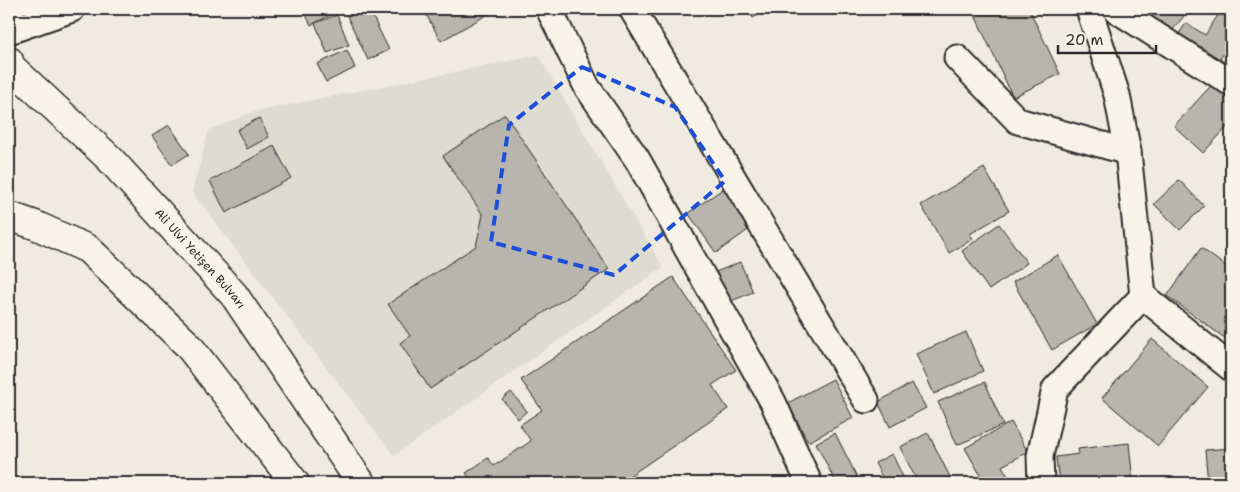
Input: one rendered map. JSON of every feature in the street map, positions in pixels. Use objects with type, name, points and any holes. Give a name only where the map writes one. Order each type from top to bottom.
[{"type":"main road","name":"Ali Ulvi Yetişen Bulvarı","points":[[9,66],[109,158],[234,295],[361,483]]},
{"type":"main road","points":[[9,216],[35,225],[88,249],[188,344],[296,483]]},
{"type":"street","points":[[9,31],[72,9]]},
{"type":"street","points":[[549,9],[587,87],[637,159],[773,402],[809,483]]},
{"type":"street","points":[[632,9],[866,400]]},
{"type":"street","points":[[1089,9],[1117,96],[1128,152],[1143,296],[1231,368]]},
{"type":"street","points":[[1115,9],[1231,83]]},
{"type":"street","points":[[957,58],[1018,122],[1128,152]]},
{"type":"street","points":[[1041,483],[1040,456],[1056,389],[1143,296]]},
{"type":"highlighted area","points":[[582,67],[675,107],[725,181],[614,275],[491,242],[509,125]]},
{"type":"shaded area","points":[[538,55],[663,267],[394,456],[192,192],[209,130],[253,112]]},
{"type":"building","points":[[303,9],[342,9],[311,25]]},
{"type":"building","points":[[361,9],[369,9],[389,50],[368,60],[347,16]]},
{"type":"building","points":[[423,9],[497,9],[441,41]]},
{"type":"building","points":[[747,9],[769,9],[753,18]]},
{"type":"building","points":[[972,9],[1029,9],[1060,74],[1013,97]]},
{"type":"building","points":[[1155,9],[1176,9],[1184,16],[1167,37],[1146,21]]},
{"type":"building","points":[[1222,9],[1231,12],[1231,42],[1214,69],[1173,43],[1186,23],[1205,35]]},
{"type":"building","points":[[337,15],[349,45],[327,53],[315,23]]},
{"type":"building","points":[[347,50],[355,68],[326,82],[317,64]]},
{"type":"building","points":[[1231,50],[1231,73],[1221,66]]},
{"type":"building","points":[[1219,77],[1231,88],[1231,123],[1203,153],[1174,126]]},
{"type":"building","points":[[505,114],[609,269],[430,389],[400,343],[410,336],[388,304],[476,246],[483,215],[443,156]]},
{"type":"building","points":[[259,118],[269,137],[247,149],[237,130]]},
{"type":"building","points":[[169,125],[189,154],[172,165],[152,136]]},
{"type":"building","points":[[274,146],[291,178],[226,213],[210,181]]},
{"type":"building","points":[[984,168],[1009,211],[970,234],[973,239],[949,253],[921,205]]},
{"type":"building","points":[[1179,180],[1204,206],[1180,230],[1154,204]]},
{"type":"building","points":[[730,184],[758,223],[716,253],[688,213]]},
{"type":"building","points":[[999,224],[1027,263],[989,290],[962,251]]},
{"type":"building","points":[[1201,248],[1231,270],[1231,332],[1226,339],[1167,296]]},
{"type":"building","points":[[1058,255],[1097,324],[1052,350],[1013,282]]},
{"type":"building","points":[[740,262],[753,292],[729,302],[716,272]]},
{"type":"building","points":[[673,277],[736,370],[712,385],[728,409],[619,483],[473,483],[466,473],[488,458],[494,466],[531,441],[520,425],[542,410],[521,380]]},
{"type":"building","points":[[966,332],[983,371],[934,394],[916,354]]},
{"type":"building","points":[[1152,339],[1208,387],[1158,446],[1102,398]]},
{"type":"building","points":[[833,379],[853,418],[808,442],[788,403]]},
{"type":"building","points":[[985,382],[1003,425],[957,445],[938,402]]},
{"type":"building","points":[[912,383],[926,408],[890,427],[878,402]]},
{"type":"building","points":[[511,392],[527,411],[518,419],[502,399]]},
{"type":"building","points":[[1011,422],[1028,452],[1002,466],[1012,483],[985,483],[965,448]]},
{"type":"building","points":[[835,433],[857,477],[845,483],[836,483],[816,443]]},
{"type":"building","points":[[928,433],[950,477],[937,483],[918,483],[900,447]]},
{"type":"building","points":[[1129,443],[1133,483],[1059,483],[1056,457],[1079,454],[1078,449]]},
{"type":"building","points":[[1231,448],[1231,483],[1208,483],[1205,450]]},
{"type":"building","points":[[892,454],[906,483],[885,483],[875,463]]}]
